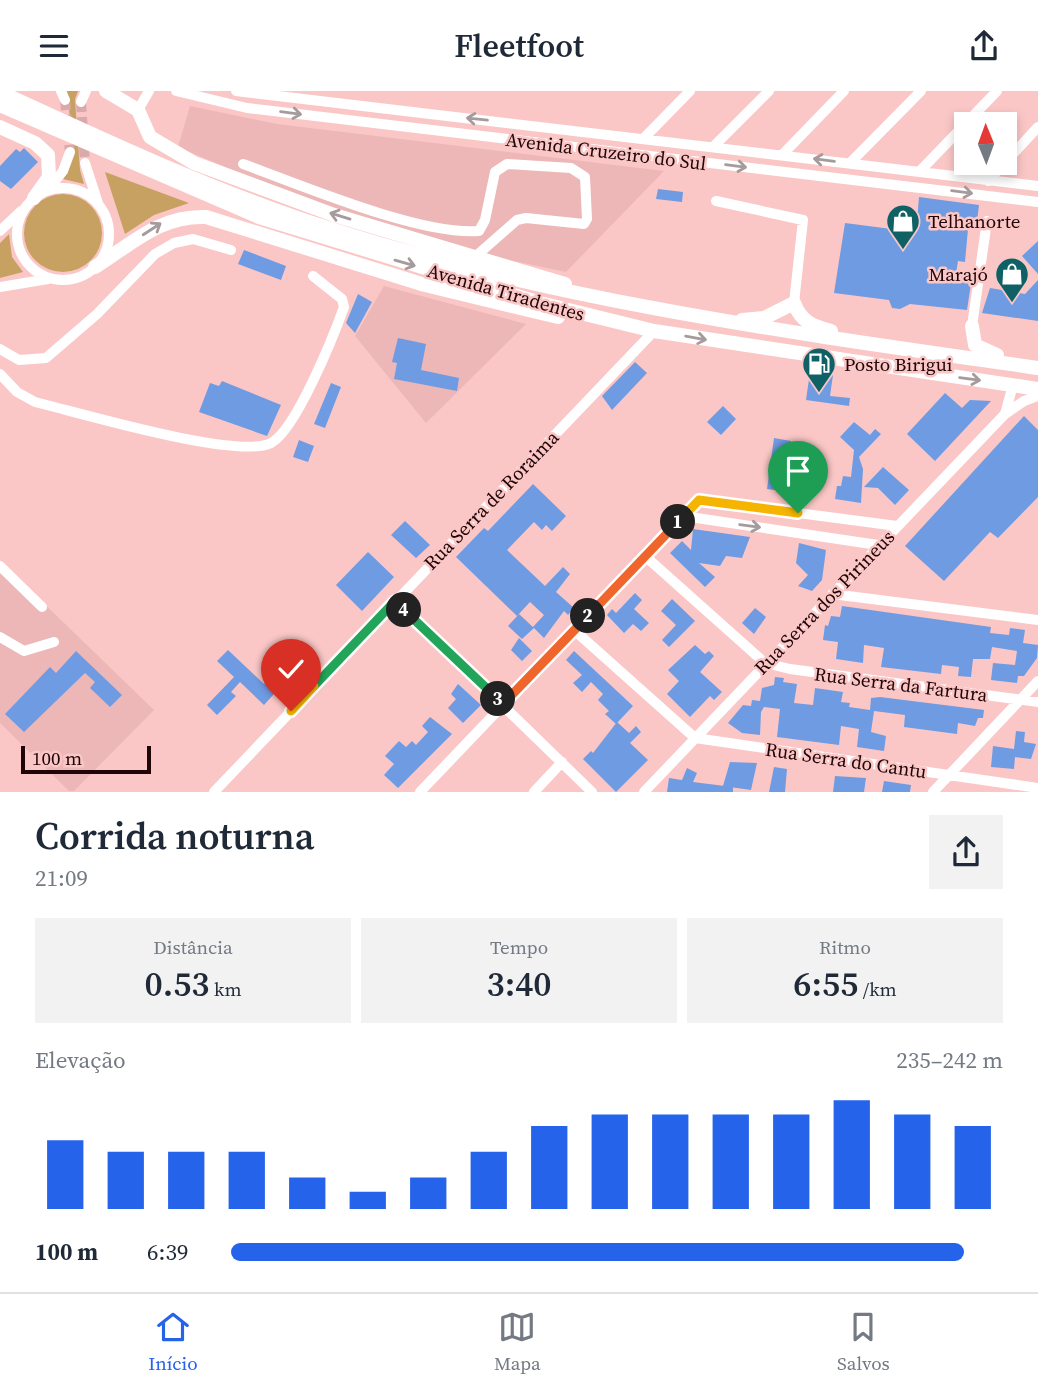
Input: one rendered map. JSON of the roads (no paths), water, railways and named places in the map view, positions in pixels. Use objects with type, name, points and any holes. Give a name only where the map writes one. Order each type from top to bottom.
[{"type":"highway","points":[[106,91],[138,110],[150,137],[194,163],[334,215],[539,275],[615,303]]},
{"type":"highway","name":"Avenida Tiradentes","points":[[0,92],[159,165],[249,201],[386,245],[615,303],[724,323],[1038,368]]},
{"type":"highway","name":"Avenida Tiradentes","points":[[0,105],[259,218],[376,255],[616,323],[653,331],[1038,389]]},
{"type":"highway","points":[[0,127],[35,143],[47,155],[49,177],[30,202]]},
{"type":"highway","points":[[95,267],[163,222],[176,218],[206,218],[330,258],[495,304],[572,319],[616,323]]},
{"type":"highway","points":[[724,323],[764,318],[794,303],[799,316],[808,324],[880,345]]},
{"type":"highway","points":[[972,326],[971,335],[980,349],[1038,368]]},
{"type":"highway","points":[[1013,385],[1028,374],[1038,375]]},
{"type":"street","points":[[81,102],[86,91]]},
{"type":"street","points":[[138,110],[149,91]]},
{"type":"street","name":"Avenida Cruzeiro do Sul","points":[[176,91],[247,108],[1038,202]]},
{"type":"street","name":"Avenida Cruzeiro do Sul","points":[[236,91],[1038,186]]},
{"type":"street","points":[[644,138],[691,91]]},
{"type":"street","points":[[714,146],[769,91]]},
{"type":"street","points":[[782,155],[844,91]]},
{"type":"street","points":[[850,163],[921,91]]},
{"type":"street","points":[[919,172],[997,91]]},
{"type":"street","points":[[247,108],[257,94]]},
{"type":"street","points":[[988,181],[1038,127]]},
{"type":"street","points":[[0,232],[30,202],[48,190],[63,171],[70,152]]},
{"type":"street","points":[[0,287],[51,278],[74,279],[95,267],[105,253],[110,236],[107,219],[98,204],[85,163]]},
{"type":"street","points":[[243,164],[409,220],[467,232],[479,231],[491,241]]},
{"type":"street","points":[[476,256],[517,220],[526,218],[584,224],[587,219],[585,177],[572,168],[507,164],[501,167],[495,172],[485,220],[479,231]]},
{"type":"street","points":[[48,190],[75,189],[98,204]]},
{"type":"street","points":[[716,201],[803,220],[794,303]]},
{"type":"street","points":[[30,202],[17,231],[19,249],[35,271],[51,278]]},
{"type":"street","points":[[972,326],[988,221]]},
{"type":"street","points":[[0,349],[19,360],[46,358],[97,314],[155,254],[174,243],[192,239],[231,250]]},
{"type":"street","points":[[0,374],[16,392],[35,402],[186,440],[257,446],[271,443],[305,399],[344,307],[342,299],[313,276]]},
{"type":"street","name":"Rua Serra de Roraima","points":[[214,792],[653,331]]},
{"type":"street","points":[[1005,414],[1013,385]]},
{"type":"street","points":[[1005,414],[1024,401],[1038,396]]},
{"type":"street","name":"Rua Serra dos Pirineus","points":[[644,792],[1005,414]]},
{"type":"street","points":[[421,792],[699,500],[897,526]]},
{"type":"street","points":[[683,516],[878,545]]},
{"type":"street","points":[[645,556],[765,663]]},
{"type":"street","points":[[0,566],[42,607]]},
{"type":"street","points":[[832,594],[1038,620]]},
{"type":"street","points":[[395,601],[592,792]]},
{"type":"street","points":[[575,630],[695,738]]},
{"type":"street","points":[[0,637],[24,651],[54,642]]},
{"type":"street","name":"Rua Serra da Fartura","points":[[765,663],[790,670],[1038,702]]},
{"type":"street","points":[[933,792],[1038,681]]},
{"type":"street","name":"Rua Serra do Cantu","points":[[695,738],[1038,787]]},
{"type":"street","points":[[534,792],[562,762]]},
{"type":"tunnel","points":[[65,100],[70,152]]},
{"type":"tunnel","points":[[81,102],[85,163]]},
{"type":"place","name":"Telhanorte","points":[[903,251]]},
{"type":"place","name":"Marajó","points":[[1012,304]]},
{"type":"place","name":"Posto Birigui","points":[[819,394]]}]
